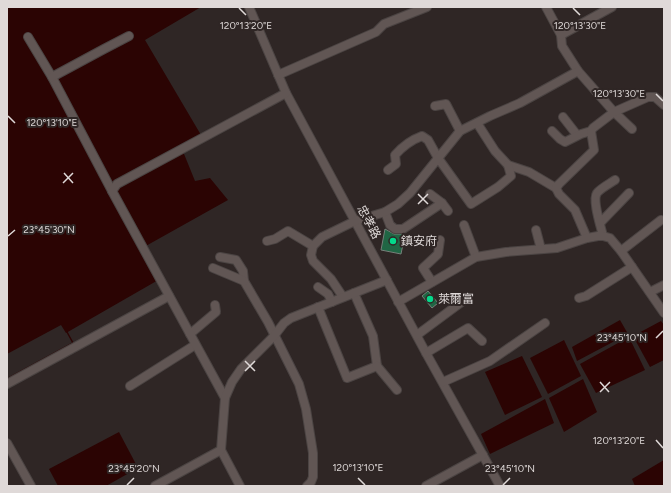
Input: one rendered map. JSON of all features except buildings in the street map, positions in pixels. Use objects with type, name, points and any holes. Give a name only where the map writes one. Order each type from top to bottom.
[{"type":"street","name":"忠孝路","points":[[249,7],[286,93],[398,302],[500,486]]},
{"type":"street","points":[[278,75],[376,32],[384,24],[427,7]]},
{"type":"street","points":[[546,7],[561,35],[562,46],[578,71],[614,112],[632,129]]},
{"type":"street","points":[[561,35],[612,7]]},
{"type":"street","points":[[52,77],[129,36]]},
{"type":"street","points":[[28,37],[52,77],[224,398]]},
{"type":"street","points":[[343,297],[331,279],[313,261],[311,255],[313,246],[322,237],[355,221],[385,212],[398,204],[410,193],[460,131],[520,103],[578,71]]},
{"type":"street","points":[[112,191],[117,184],[286,93]]},
{"type":"street","points":[[552,131],[565,142],[577,135],[591,130],[614,112],[648,97],[655,97],[664,105]]},
{"type":"street","points":[[435,106],[446,104],[460,131]]},
{"type":"street","points":[[563,117],[577,135]]},
{"type":"street","points":[[388,170],[396,164],[395,155],[402,147],[422,136],[428,140],[438,158],[470,204],[498,187],[511,176],[508,165],[495,151],[477,122]]},
{"type":"street","points":[[556,188],[594,150],[591,130]]},
{"type":"street","points":[[508,165],[529,172],[556,188],[559,194],[575,210],[587,238]]},
{"type":"street","points":[[603,236],[594,200],[597,193],[615,180]]},
{"type":"street","points":[[600,223],[629,193]]},
{"type":"street","points":[[430,194],[442,203],[448,211]]},
{"type":"street","points":[[385,212],[390,225],[395,229],[403,229],[442,203]]},
{"type":"street","points":[[621,250],[661,220]]},
{"type":"street","points":[[464,224],[476,257]]},
{"type":"street","points":[[536,230],[541,249]]},
{"type":"street","points":[[267,241],[275,239],[288,231],[313,246]]},
{"type":"street","points":[[398,302],[476,257],[506,252],[557,248],[587,238],[603,236],[610,238],[621,250],[664,313]]},
{"type":"street","points":[[432,282],[423,268],[438,254],[440,240]]},
{"type":"street","points":[[220,257],[236,260],[242,271],[244,281],[268,322],[299,384],[306,409],[313,453],[313,477],[307,486]]},
{"type":"street","points":[[579,298],[586,296],[632,267]]},
{"type":"street","points":[[213,268],[244,281]]},
{"type":"street","points":[[240,486],[222,450],[224,398],[241,369],[274,336],[284,323],[291,318],[387,280]]},
{"type":"street","points":[[650,292],[664,285]]},
{"type":"street","points":[[318,287],[328,294],[332,302]]},
{"type":"street","points":[[354,293],[373,336],[377,366],[397,390]]},
{"type":"street","points":[[7,384],[169,296]]},
{"type":"street","points":[[417,335],[467,298]]},
{"type":"street","points":[[190,334],[216,312],[215,305]]},
{"type":"street","points":[[318,307],[347,378],[377,366]]},
{"type":"street","points":[[443,382],[490,361],[545,323]]},
{"type":"street","points":[[426,353],[468,328],[482,341]]},
{"type":"street","points":[[130,386],[195,345]]},
{"type":"street","points":[[7,443],[31,486]]},
{"type":"street","points":[[155,486],[222,450]]},
{"type":"street","points":[[426,486],[483,455]]},
{"type":"shaded area","points":[[7,7],[201,7],[145,40],[201,135],[182,149],[195,181],[210,178],[228,200],[144,247],[160,279],[66,333],[61,325],[7,354]]},
{"type":"shaded area","points":[[620,320],[628,334],[577,361],[572,347]]},
{"type":"shaded area","points":[[661,321],[664,325],[664,360],[650,367],[633,336]]},
{"type":"shaded area","points":[[629,337],[645,370],[596,393],[580,364]]},
{"type":"shaded area","points":[[564,340],[581,376],[548,394],[530,358]]},
{"type":"shaded area","points":[[522,356],[542,397],[505,415],[485,372]]},
{"type":"shaded area","points":[[583,379],[597,412],[564,432],[549,398]]},
{"type":"shaded area","points":[[545,399],[554,423],[490,454],[481,434]]},
{"type":"shaded area","points":[[119,432],[138,468],[106,486],[58,486],[49,469]]},
{"type":"shaded area","points":[[664,460],[664,486],[635,486],[632,479]]},
{"type":"waterway","points":[[7,379],[73,343],[67,332]]},
{"type":"place","name":"鎮安府","points":[[393,241]]},
{"type":"place","name":"萊爾富","points":[[430,299]]}]
